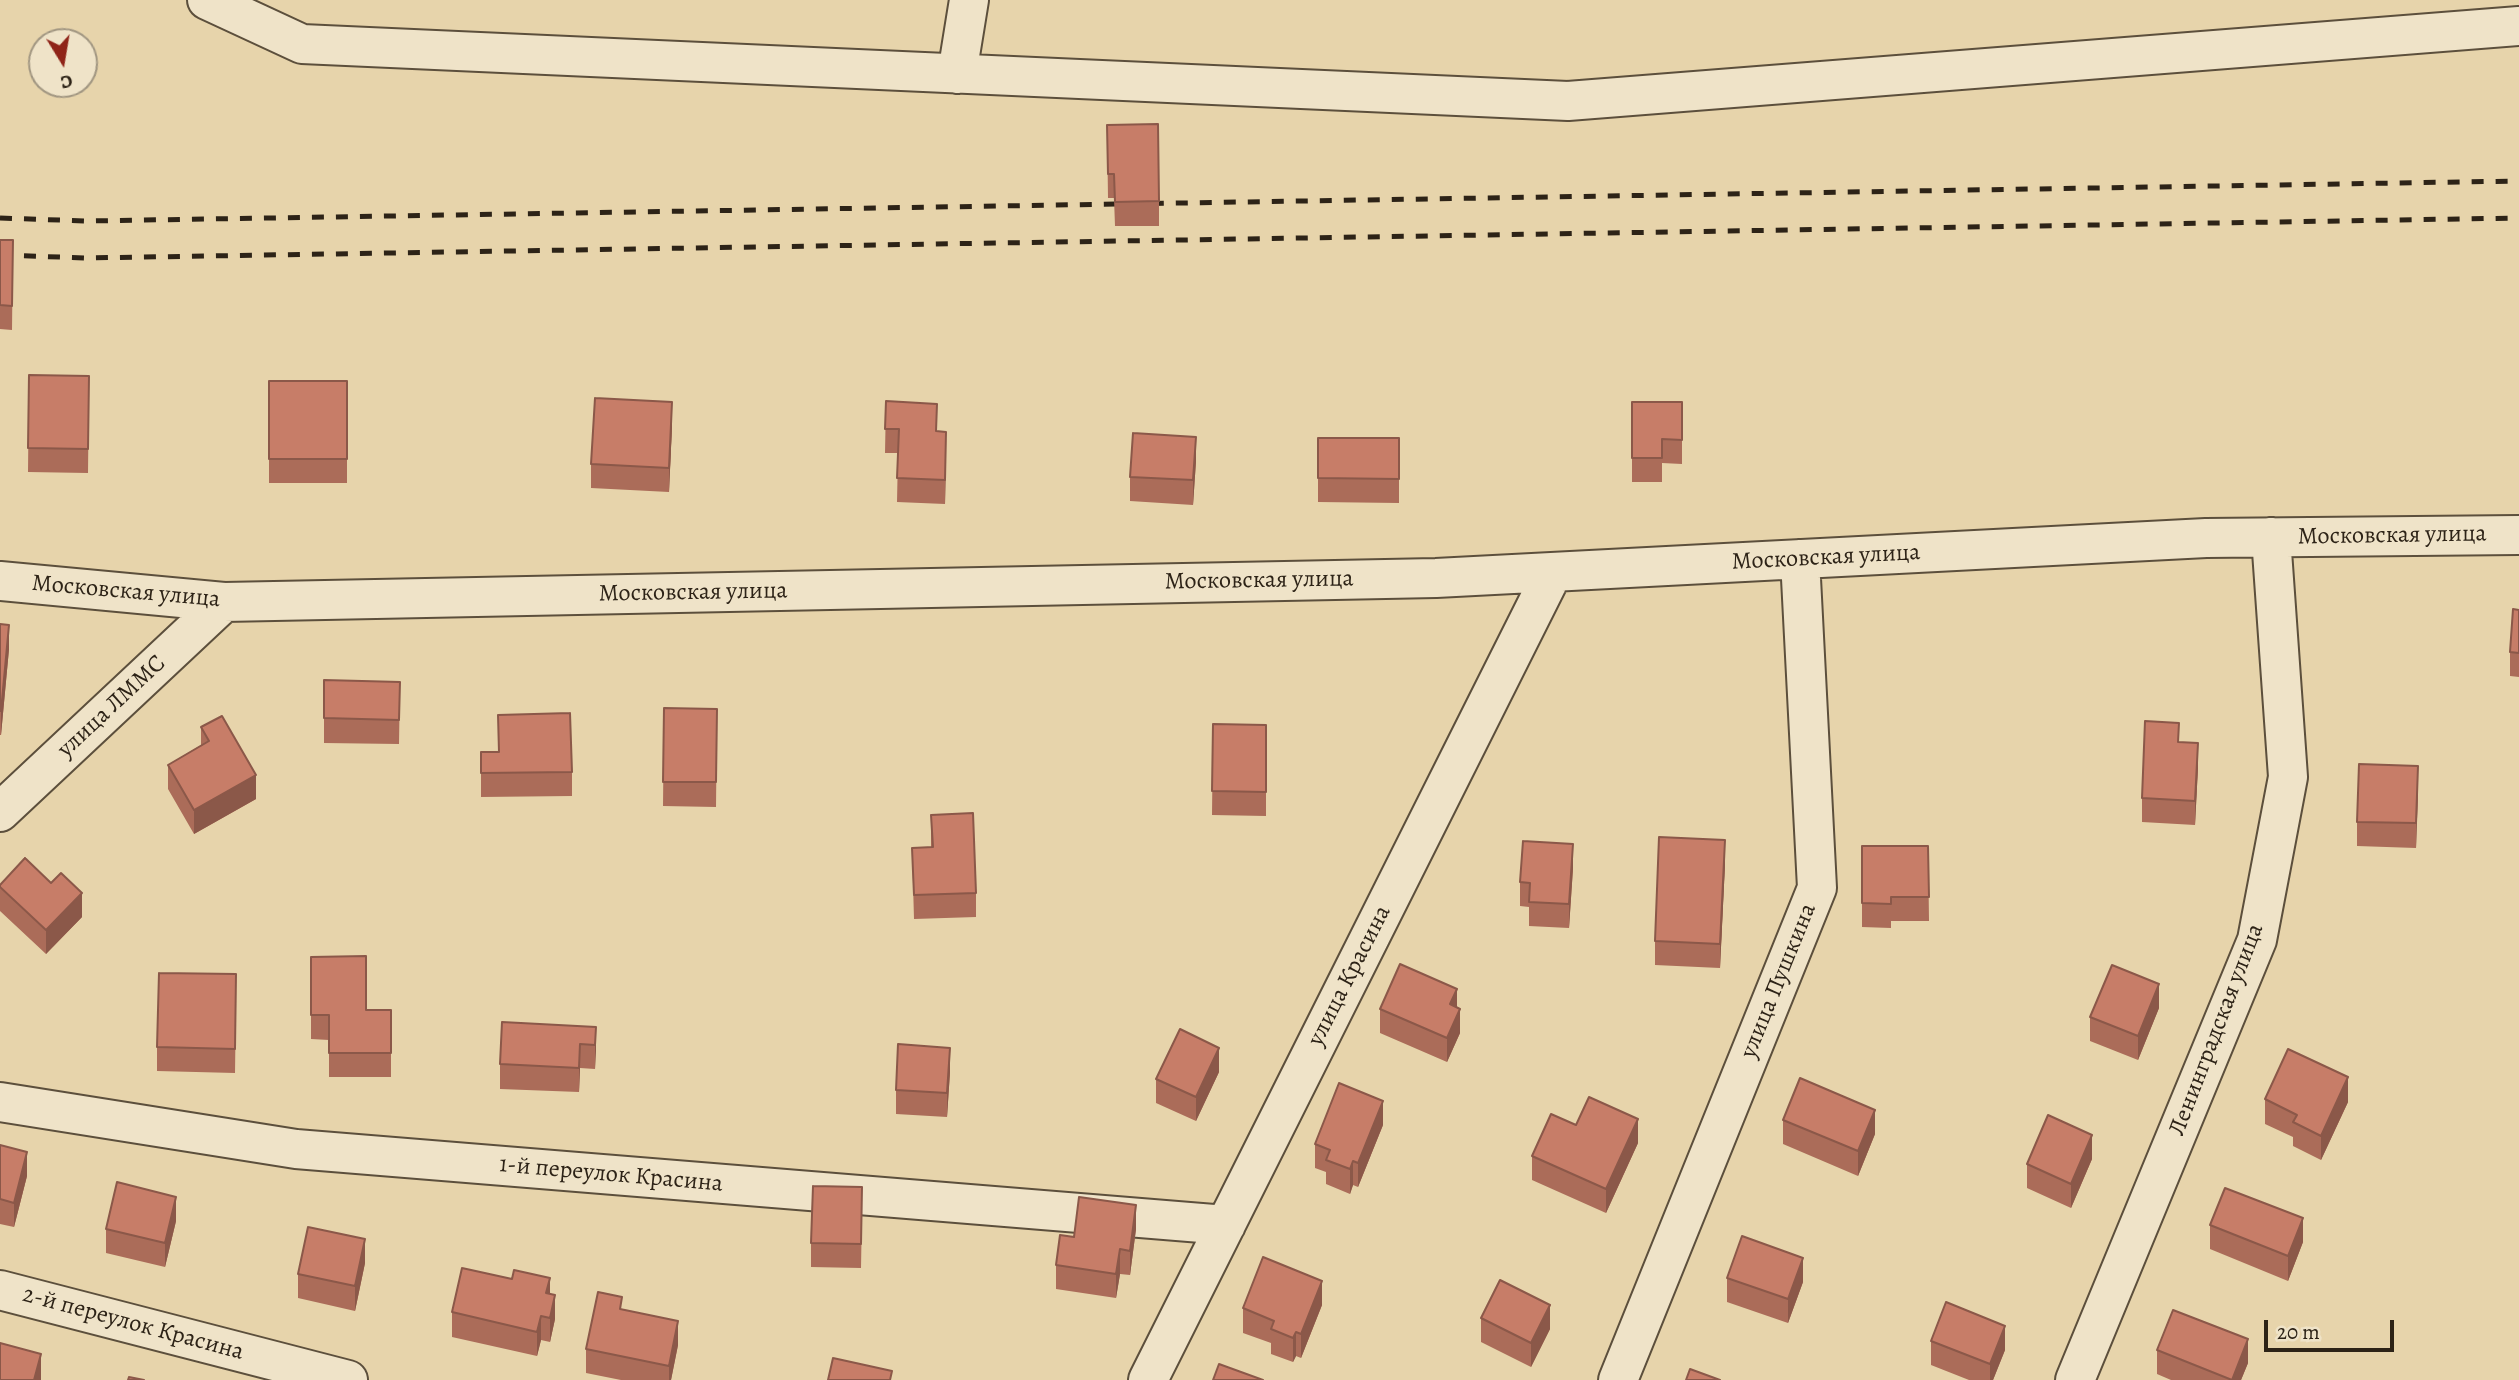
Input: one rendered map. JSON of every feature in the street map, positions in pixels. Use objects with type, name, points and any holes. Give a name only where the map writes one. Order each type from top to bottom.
[{"type":"street","points":[[207,0],[302,44],[1568,101],[2519,26]]},
{"type":"street","points":[[957,74],[969,0]]},
{"type":"street","name":"Московская улица","points":[[0,581],[224,602],[1422,578],[2271,537],[2519,535]]},
{"type":"street","name":"Ленинградская улица","points":[[2075,1380],[2257,940],[2288,777],[2271,537]]},
{"type":"street","name":"улица Пушкина","points":[[1618,1380],[1817,888],[1800,559]]},
{"type":"street","name":"улица Красина","points":[[1148,1380],[1553,572]]},
{"type":"street","name":"улица ЛММС","points":[[0,812],[224,602]]},
{"type":"street","name":"1-й переулок Красина","points":[[0,1102],[296,1149],[1226,1225]]},
{"type":"street","name":"2-й переулок Красина","points":[[0,1290],[348,1380]]},
{"type":"building","points":[[1158,124],[1159,201],[1115,202],[1114,174],[1108,174],[1107,125]]},
{"type":"building","points":[[0,240],[13,240],[12,306],[0,305]]},
{"type":"building","points":[[29,375],[89,376],[88,449],[28,448]]},
{"type":"building","points":[[269,381],[347,381],[347,459],[269,459]]},
{"type":"building","points":[[595,398],[672,402],[669,468],[591,464]]},
{"type":"building","points":[[886,401],[937,404],[936,431],[946,432],[945,480],[897,478],[899,429],[885,429]]},
{"type":"building","points":[[1632,402],[1682,402],[1682,440],[1662,439],[1662,458],[1632,458]]},
{"type":"building","points":[[1133,433],[1196,437],[1193,480],[1130,477]]},
{"type":"building","points":[[1318,438],[1399,438],[1399,479],[1318,478]]},
{"type":"building","points":[[2513,609],[2519,610],[2519,653],[2510,652]]},
{"type":"building","points":[[0,624],[9,625],[1,711],[0,711]]},
{"type":"building","points":[[324,680],[400,682],[399,720],[324,718]]},
{"type":"building","points":[[664,708],[717,709],[716,782],[663,782]]},
{"type":"building","points":[[570,713],[572,772],[481,773],[481,752],[499,752],[498,715]]},
{"type":"building","points":[[222,716],[256,775],[194,810],[168,765],[209,741],[201,727]]},
{"type":"building","points":[[2145,721],[2179,723],[2178,742],[2198,743],[2195,801],[2142,798]]},
{"type":"building","points":[[1213,724],[1266,725],[1266,792],[1212,791]]},
{"type":"building","points":[[2359,764],[2418,766],[2416,823],[2357,822]]},
{"type":"building","points":[[973,813],[976,893],[914,895],[912,848],[933,847],[931,815]]},
{"type":"building","points":[[1659,837],[1725,840],[1720,944],[1655,941]]},
{"type":"building","points":[[1523,841],[1573,844],[1569,904],[1529,902],[1530,883],[1520,882]]},
{"type":"building","points":[[1862,846],[1928,846],[1929,897],[1891,897],[1891,904],[1862,903]]},
{"type":"building","points":[[25,858],[51,883],[61,873],[82,893],[46,930],[0,887]]},
{"type":"building","points":[[366,956],[366,1010],[391,1010],[391,1053],[329,1053],[329,1015],[311,1015],[311,957]]},
{"type":"building","points":[[1400,964],[1457,989],[1450,1004],[1460,1009],[1447,1038],[1380,1009]]},
{"type":"building","points":[[2112,965],[2159,984],[2138,1036],[2090,1017]]},
{"type":"building","points":[[159,973],[236,974],[235,1049],[157,1047]]},
{"type":"building","points":[[502,1022],[596,1027],[595,1045],[580,1044],[579,1068],[500,1064]]},
{"type":"building","points":[[1180,1029],[1219,1048],[1196,1097],[1156,1079]]},
{"type":"building","points":[[898,1044],[950,1048],[947,1093],[896,1090]]},
{"type":"building","points":[[2288,1049],[2348,1077],[2321,1136],[2293,1122],[2297,1115],[2265,1099]]},
{"type":"building","points":[[1800,1078],[1875,1110],[1858,1151],[1783,1120]]},
{"type":"building","points":[[1339,1083],[1383,1101],[1358,1163],[1353,1161],[1350,1169],[1326,1160],[1330,1150],[1315,1144]]},
{"type":"building","points":[[1589,1097],[1638,1119],[1606,1189],[1532,1156],[1551,1114],[1576,1125]]},
{"type":"building","points":[[2048,1115],[2092,1135],[2071,1184],[2027,1164]]},
{"type":"building","points":[[0,1145],[27,1152],[14,1203],[0,1199]]},
{"type":"building","points":[[117,1182],[176,1197],[165,1243],[106,1229]]},
{"type":"building","points":[[813,1186],[862,1187],[861,1244],[811,1243]]},
{"type":"building","points":[[2225,1188],[2303,1218],[2288,1256],[2210,1225]]},
{"type":"building","points":[[1079,1197],[1136,1205],[1130,1251],[1120,1249],[1116,1274],[1056,1265],[1060,1235],[1074,1237]]},
{"type":"building","points":[[308,1227],[365,1239],[355,1286],[298,1274]]},
{"type":"building","points":[[1742,1236],[1803,1258],[1788,1299],[1727,1278]]},
{"type":"building","points":[[1263,1257],[1322,1281],[1301,1334],[1296,1332],[1293,1338],[1271,1329],[1274,1321],[1243,1308]]},
{"type":"building","points":[[462,1268],[512,1279],[514,1270],[550,1278],[546,1293],[555,1295],[550,1318],[541,1316],[537,1332],[452,1312]]},
{"type":"building","points":[[1500,1280],[1550,1305],[1531,1343],[1481,1318]]},
{"type":"building","points":[[598,1292],[622,1297],[620,1309],[678,1321],[669,1366],[586,1349]]},
{"type":"building","points":[[1946,1302],[2005,1326],[1990,1364],[1931,1341]]},
{"type":"building","points":[[2173,1310],[2248,1339],[2232,1380],[2157,1350]]},
{"type":"building","points":[[0,1343],[41,1354],[34,1380],[0,1380]]},
{"type":"building","points":[[833,1358],[892,1371],[890,1380],[828,1380]]},
{"type":"building","points":[[1219,1364],[1263,1380],[1213,1380]]},
{"type":"building","points":[[1690,1369],[1720,1380],[1686,1380]]},
{"type":"railway","points":[[0,218],[86,221],[2519,181]]},
{"type":"railway","points":[[0,255],[85,258],[2519,218]]}]
